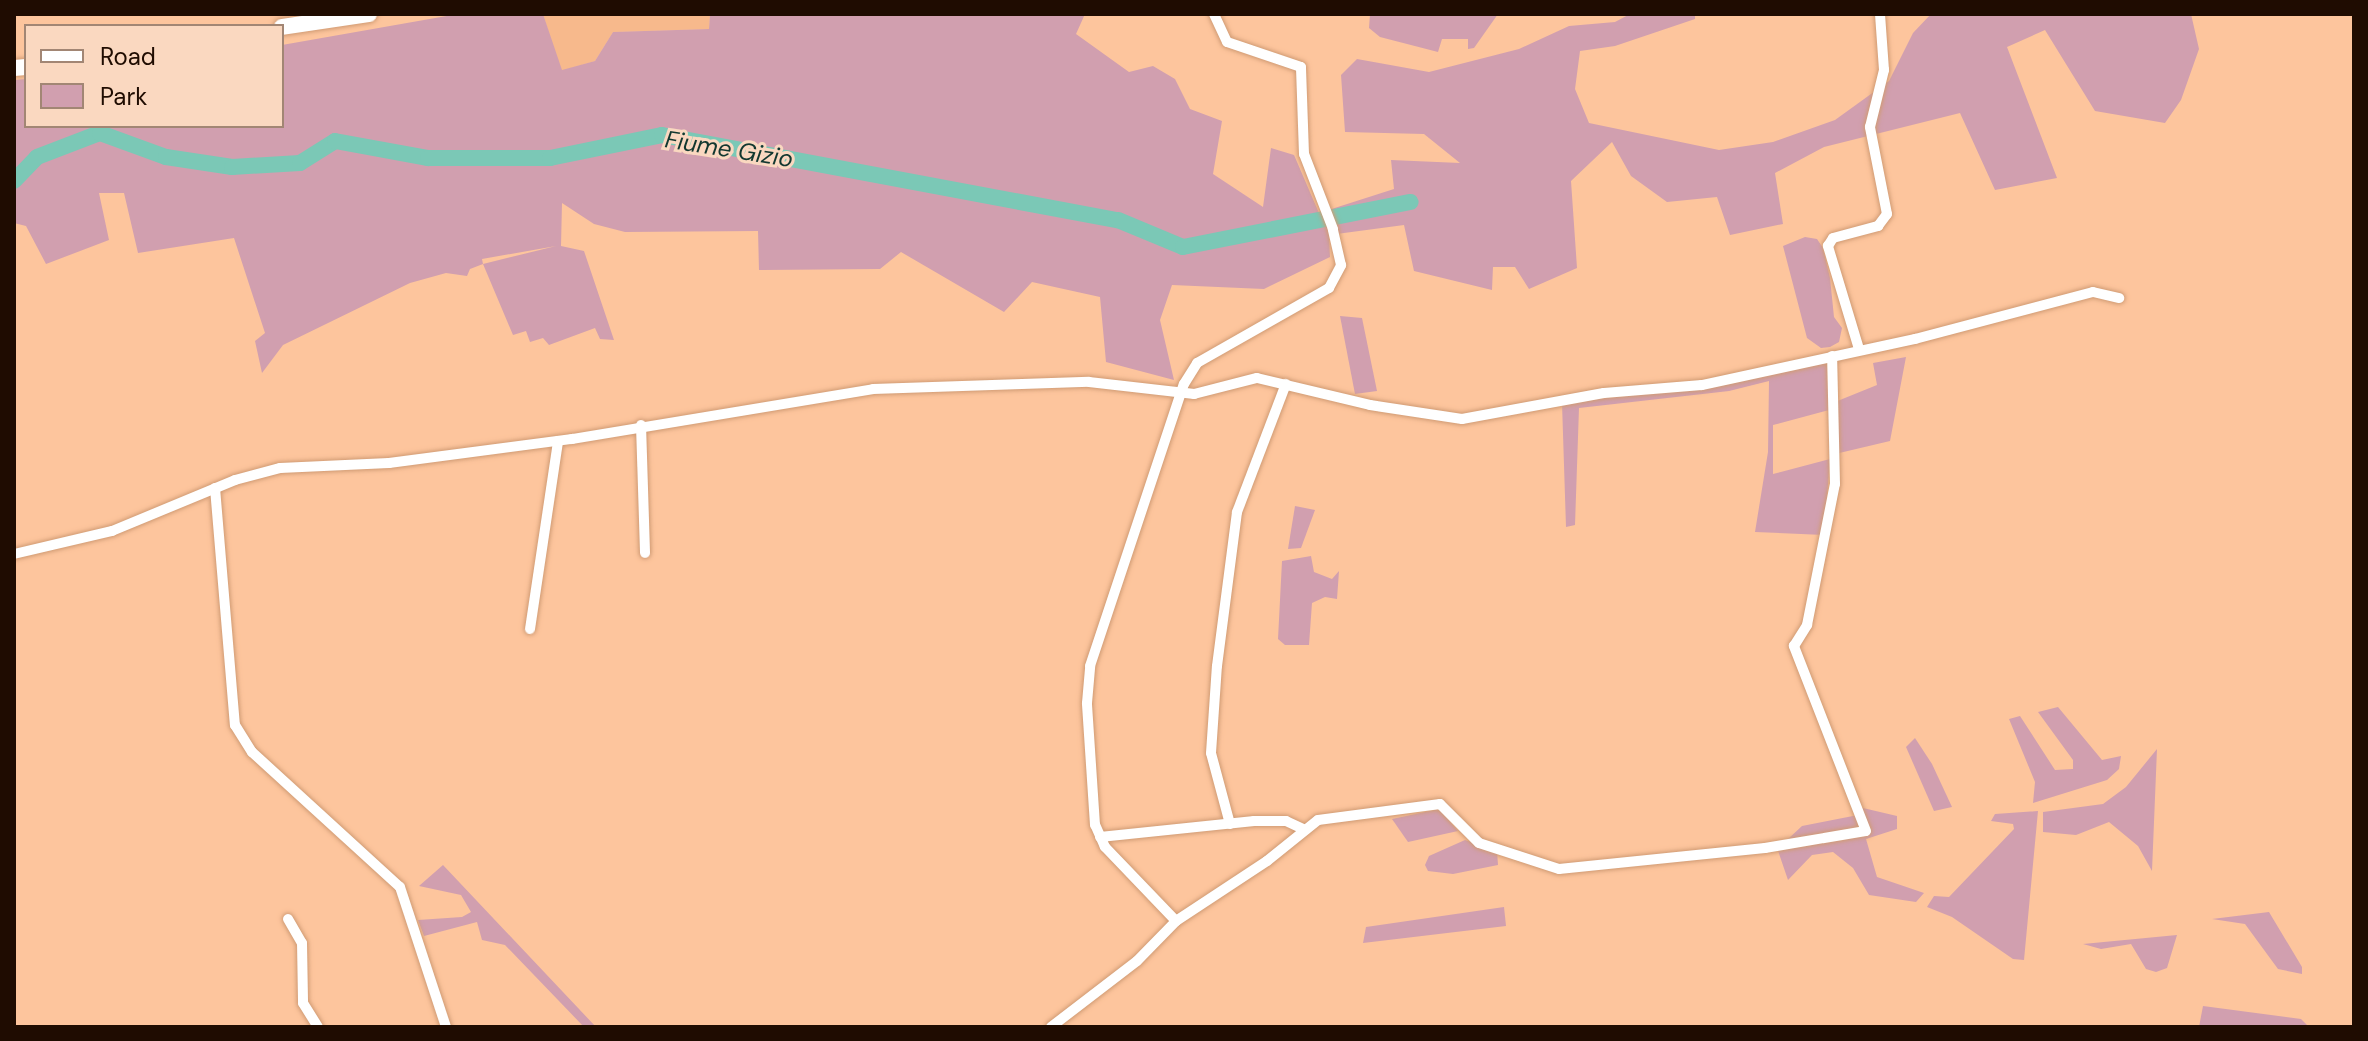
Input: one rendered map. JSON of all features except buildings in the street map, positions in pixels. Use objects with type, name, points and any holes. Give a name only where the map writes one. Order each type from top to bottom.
[{"type":"main road","points":[[284,27],[369,14]]},
{"type":"street","points":[[1176,921],[1100,837],[1091,778],[1090,666],[1181,393],[1197,363],[1329,288],[1341,265],[1328,214],[1304,154],[1301,67],[1227,42],[1214,14]]},
{"type":"street","points":[[1859,349],[1828,246],[1833,238],[1878,226],[1887,214],[1870,127],[1884,70],[1880,14]]},
{"type":"street","points":[[14,554],[112,531],[215,488],[280,468],[389,463],[558,441],[873,389],[955,383],[1089,382],[1181,393],[1207,392],[1243,379],[1286,384],[1384,408],[1462,419],[1604,393],[1702,385],[2093,292],[2119,298]]},
{"type":"street","points":[[1051,1027],[1137,961],[1176,921],[1267,861],[1318,820],[1440,804],[1479,843],[1559,869],[1765,848],[1866,831],[1794,646],[1808,622],[1835,484],[1832,356]]},
{"type":"street","points":[[1230,824],[1211,753],[1217,666],[1237,512],[1286,384]]},
{"type":"street","points":[[641,425],[645,553]]},
{"type":"street","points":[[530,629],[558,441]]},
{"type":"street","points":[[215,488],[235,725],[252,752],[400,887],[446,1027]]},
{"type":"street","points":[[1100,837],[1286,821],[1303,829]]},
{"type":"street","points":[[288,919],[302,943],[303,1003],[318,1027]]},
{"type":"shaded area","points":[[543,14],[710,14],[709,29],[613,32],[595,61],[561,71]]},
{"type":"green space","points":[[458,14],[543,14],[562,70],[595,61],[613,32],[709,29],[710,14],[1085,14],[1076,34],[1129,72],[1153,66],[1175,79],[1190,109],[1222,121],[1213,174],[1263,207],[1271,148],[1294,155],[1319,213],[1394,189],[1391,160],[1460,163],[1424,134],[1345,132],[1341,75],[1357,59],[1429,72],[1519,49],[1569,26],[1615,22],[1630,14],[1695,14],[1695,19],[1615,46],[1580,51],[1575,89],[1589,123],[1719,150],[1773,142],[1835,120],[1889,81],[1913,33],[1931,14],[2191,14],[2199,49],[2181,100],[2165,123],[2095,111],[2045,30],[2007,47],[2057,178],[1995,190],[1960,113],[1824,147],[1775,173],[1783,224],[1730,235],[1717,197],[1667,202],[1631,176],[1612,142],[1571,181],[1577,268],[1529,289],[1515,267],[1493,267],[1492,290],[1414,271],[1404,225],[1329,235],[1330,257],[1264,289],[1172,285],[1160,320],[1174,380],[1106,362],[1100,297],[1032,282],[1004,312],[901,252],[880,269],[759,270],[758,231],[625,232],[594,224],[562,203],[561,246],[584,251],[614,340],[600,339],[595,328],[549,345],[543,338],[530,342],[526,331],[513,335],[483,264],[470,269],[467,276],[446,273],[410,283],[283,345],[262,373],[255,341],[265,333],[234,238],[138,253],[124,193],[99,193],[109,240],[46,264],[26,226],[14,223],[14,80],[24,79],[24,128],[284,128],[284,45]],"holes":[[[556,246],[483,264],[482,259]]]},
{"type":"green space","points":[[1370,14],[1498,14],[1474,48],[1468,49],[1468,39],[1442,39],[1438,52],[1380,37],[1369,28]]},
{"type":"green space","points":[[1805,237],[1817,239],[1823,248],[1834,317],[1842,328],[1839,342],[1830,347],[1821,348],[1807,338],[1783,246]]},
{"type":"green space","points":[[1340,316],[1362,318],[1377,391],[1355,394]]},
{"type":"green space","points":[[1906,357],[1890,441],[1835,454],[1835,402],[1877,385],[1873,363]]},
{"type":"green space","points":[[1827,360],[1829,410],[1773,425],[1773,474],[1830,459],[1824,535],[1755,532],[1768,452],[1769,381],[1729,391],[1579,408],[1575,525],[1566,527],[1562,403],[1725,385]]},
{"type":"green space","points":[[1295,506],[1315,510],[1301,548],[1288,549]]},
{"type":"green space","points":[[1311,556],[1314,572],[1332,579],[1339,571],[1337,599],[1325,597],[1312,603],[1309,645],[1285,645],[1278,639],[1282,561]]},
{"type":"green space","points":[[2058,707],[2102,760],[2121,756],[2119,769],[2107,780],[2033,803],[2035,782],[2009,719],[2020,716],[2055,770],[2073,769],[2073,760],[2038,712]]},
{"type":"green space","points":[[1915,738],[1932,764],[1952,807],[1934,811],[1906,747]]},
{"type":"green space","points":[[2157,749],[2152,871],[2138,846],[2109,822],[2076,835],[2043,832],[2043,812],[2103,804],[2126,787]]},
{"type":"green space","points":[[1863,808],[1897,816],[1897,829],[1866,839],[1877,877],[1924,893],[1916,902],[1869,895],[1853,868],[1833,852],[1812,855],[1788,880],[1775,842],[1787,840],[1802,826],[1858,815]]},
{"type":"green space","points":[[1439,809],[1458,831],[1408,842],[1392,819]]},
{"type":"green space","points":[[2038,811],[2024,960],[2013,959],[1952,917],[1927,907],[1934,896],[1949,897],[2014,829],[2013,824],[1991,821],[1995,814]]},
{"type":"green space","points":[[1465,840],[1497,851],[1498,865],[1453,874],[1428,871],[1425,865],[1429,856]]},
{"type":"green space","points":[[443,865],[596,1027],[584,1027],[505,945],[482,940],[477,922],[424,936],[418,920],[462,917],[471,912],[461,895],[419,886]]},
{"type":"green space","points":[[1504,907],[1506,926],[1363,943],[1366,927]]},
{"type":"green space","points":[[2269,912],[2302,967],[2302,974],[2278,969],[2245,924],[2212,919]]},
{"type":"green space","points":[[2177,935],[2167,968],[2156,972],[2146,969],[2131,944],[2101,949],[2083,944]]},
{"type":"green space","points":[[2203,1006],[2301,1019],[2309,1027],[2199,1027]]},
{"type":"waterway","name":"Fiume Gizio","points":[[14,181],[37,157],[100,133],[166,157],[232,167],[300,163],[335,141],[428,158],[550,158],[662,135],[1118,220],[1183,247],[1411,202]]}]
